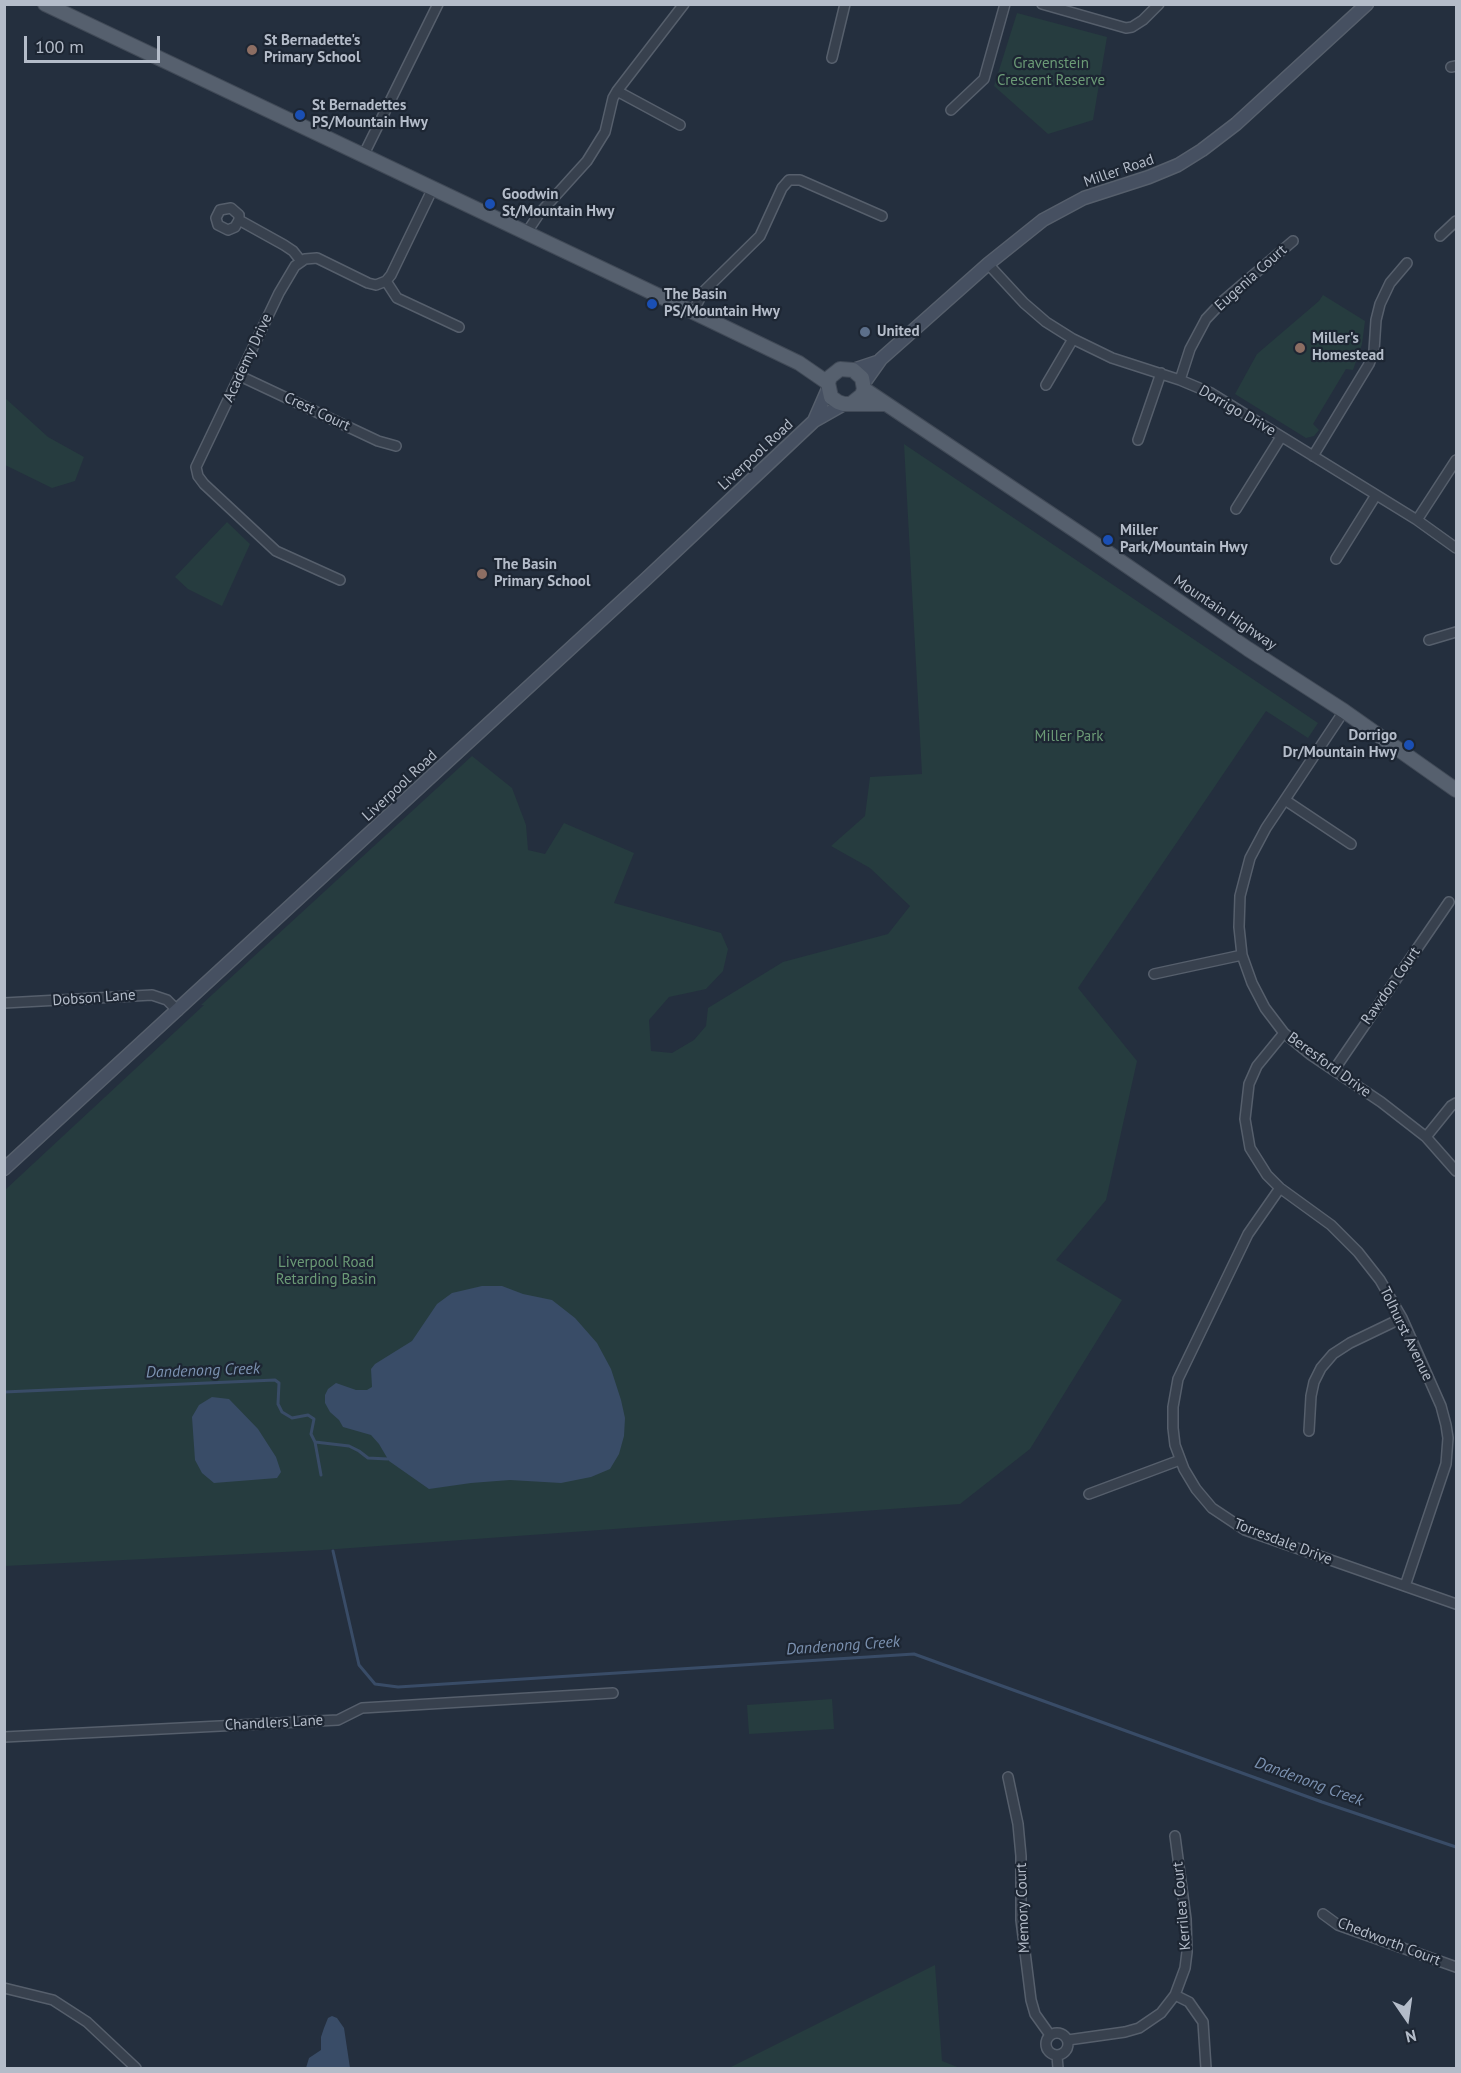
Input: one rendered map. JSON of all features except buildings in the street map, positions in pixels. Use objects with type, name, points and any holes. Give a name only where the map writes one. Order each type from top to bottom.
[{"type":"main road","points":[[45,4],[70,9],[433,188],[799,363],[830,382]]},
{"type":"main road","name":"Miller Road","points":[[864,386],[878,362],[988,264],[1043,220],[1084,198],[1178,165],[1220,138],[1367,4]]},
{"type":"main road","name":"Miller Road","points":[[853,370],[878,362]]},
{"type":"main road","points":[[830,382],[847,368],[859,373],[864,386],[858,400],[848,403]]},
{"type":"main road","points":[[830,382],[831,397],[838,402],[886,404]]},
{"type":"main road","name":"Liverpool Road","points":[[814,421],[830,382]]},
{"type":"main road","name":"Mountain Highway","points":[[864,386],[886,404],[1248,649],[1455,785]]},
{"type":"main road","name":"Liverpool Road","points":[[4,1169],[646,579],[814,421],[848,403]]},
{"type":"street","points":[[364,154],[438,4]]},
{"type":"street","points":[[527,232],[539,214],[586,161],[604,132],[617,90],[684,4]]},
{"type":"street","points":[[832,58],[845,4]]},
{"type":"street","points":[[951,110],[984,79],[1005,4]]},
{"type":"street","points":[[1042,4],[1126,28],[1143,20],[1159,4]]},
{"type":"street","points":[[617,90],[680,125]]},
{"type":"street","points":[[693,312],[703,292],[760,236],[782,188],[789,180],[800,180],[882,216]]},
{"type":"street","points":[[239,220],[284,245],[301,261],[317,258],[368,284],[376,285],[386,281],[392,275],[433,188]]},
{"type":"street","points":[[1440,236],[1456,221]]},
{"type":"street","name":"Eugenia Court","points":[[1180,380],[1190,349],[1206,319],[1224,300],[1293,241]]},
{"type":"street","name":"Academy Drive","points":[[301,261],[283,286],[196,467],[198,476],[276,551],[340,580]]},
{"type":"street","name":"Dorrigo Drive","points":[[988,264],[1024,303],[1046,322],[1073,339],[1112,358],[1161,373],[1211,393],[1417,520],[1456,548]]},
{"type":"street","points":[[1313,456],[1369,364],[1374,351],[1376,320],[1380,304],[1390,283],[1407,264]]},
{"type":"street","points":[[386,281],[397,298],[459,327]]},
{"type":"street","points":[[1046,385],[1073,339]]},
{"type":"street","points":[[1138,440],[1161,373]]},
{"type":"street","name":"Crest Court","points":[[240,376],[378,441],[396,446]]},
{"type":"street","points":[[1236,509],[1281,437]]},
{"type":"street","points":[[1417,520],[1456,460]]},
{"type":"street","points":[[1336,560],[1376,495]]},
{"type":"street","points":[[1428,640],[1456,632]]},
{"type":"street","name":"Beresford Drive","points":[[1344,711],[1266,828],[1250,858],[1240,896],[1239,927],[1242,955],[1252,983],[1265,1008],[1284,1033],[1426,1137],[1456,1171]]},
{"type":"street","points":[[1286,800],[1351,844]]},
{"type":"street","name":"Rawdon Court","points":[[1334,1070],[1449,902]]},
{"type":"street","points":[[1154,974],[1242,955]]},
{"type":"street","name":"Dobson Lane","points":[[4,1003],[152,995],[167,1000],[178,1011]]},
{"type":"street","name":"Tolhurst Avenue","points":[[1284,1033],[1257,1066],[1249,1084],[1245,1119],[1250,1148],[1267,1175],[1280,1188],[1331,1225],[1358,1252],[1380,1280],[1402,1318],[1441,1407],[1448,1438],[1446,1464],[1405,1586]]},
{"type":"street","points":[[1426,1137],[1456,1102]]},
{"type":"street","name":"Torresdale Drive","points":[[1280,1188],[1248,1234],[1178,1379],[1173,1407],[1173,1428],[1180,1460],[1188,1477],[1206,1502],[1234,1524],[1263,1537],[1456,1604]]},
{"type":"street","points":[[1309,1431],[1311,1396],[1314,1382],[1321,1368],[1333,1354],[1350,1343],[1402,1318]]},
{"type":"street","points":[[1089,1494],[1180,1460]]},
{"type":"street","name":"Chandlers Lane","points":[[4,1737],[338,1720],[362,1708],[613,1693]]},
{"type":"street","name":"Memory Court","points":[[1008,1777],[1018,1824],[1021,1856],[1021,1931],[1031,2000],[1035,2014],[1050,2035]]},
{"type":"street","name":"Kerrilea Court","points":[[1068,2040],[1139,2028],[1161,2013],[1175,1995],[1185,1968],[1187,1952],[1186,1919],[1175,1836]]},
{"type":"street","name":"Chedworth Court","points":[[1323,1914],[1338,1924],[1456,1967]]},
{"type":"street","points":[[4,1988],[53,2000],[87,2022],[136,2068]]},
{"type":"street","points":[[1175,1995],[1189,2002],[1203,2022],[1206,2068]]},
{"type":"street","points":[[1062,2034],[1068,2040],[1067,2049],[1061,2055],[1049,2053],[1045,2046],[1050,2035],[1062,2034]]},
{"type":"street","points":[[1057,2056],[1058,2068]]},
{"type":"green space","name":"Gravenstein Crescent Reserve","points":[[1017,13],[1107,37],[1093,120],[1048,134],[994,86]]},
{"type":"green space","points":[[1323,295],[1365,321],[1362,344],[1353,370],[1346,369],[1313,424],[1319,430],[1314,436],[1306,438],[1235,394],[1257,354],[1319,301]]},
{"type":"green space","points":[[4,397],[48,437],[84,457],[75,481],[52,488],[5,465]]},
{"type":"green space","points":[[904,444],[1318,723],[1308,738],[1266,711],[1078,988],[1137,1061],[1106,1200],[1056,1260],[1122,1300],[1030,1449],[960,1504],[323,1550],[5,1566],[5,1190],[204,1005],[201,1005],[472,756],[512,788],[526,825],[528,850],[545,854],[564,823],[634,853],[614,903],[721,933],[728,949],[723,971],[706,989],[669,997],[649,1020],[651,1051],[672,1053],[694,1040],[706,1026],[708,1008],[783,962],[888,934],[910,906],[870,868],[831,846],[865,816],[870,777],[922,774]]},
{"type":"green space","points":[[227,522],[250,544],[222,606],[188,589],[175,577]]},
{"type":"green space","points":[[832,1699],[834,1729],[749,1734],[747,1705]]},
{"type":"green space","points":[[935,1965],[942,2061],[960,2068],[729,2068]]},
{"type":"water","points":[[482,1286],[502,1286],[523,1294],[552,1300],[575,1318],[597,1343],[611,1369],[625,1418],[624,1436],[619,1454],[610,1469],[591,1477],[561,1483],[510,1480],[429,1489],[389,1461],[371,1435],[343,1427],[330,1412],[325,1403],[328,1389],[336,1383],[356,1390],[367,1390],[372,1387],[371,1369],[375,1364],[412,1341],[437,1304],[452,1293]]},
{"type":"water","points":[[212,1397],[229,1399],[258,1429],[276,1457],[281,1472],[277,1478],[214,1483],[202,1473],[195,1460],[192,1417],[199,1405]]},
{"type":"water","points":[[332,2016],[337,2018],[344,2028],[350,2068],[306,2068],[309,2058],[321,2050],[321,2037],[328,2018]]},
{"type":"waterway","name":"Dandenong Creek","points":[[4,1392],[275,1380],[279,1383],[278,1404],[282,1412],[292,1418],[308,1415],[314,1419],[311,1434],[315,1442],[321,1475]]},
{"type":"waterway","points":[[315,1442],[349,1446],[368,1458],[388,1459]]},
{"type":"waterway","name":"Dandenong Creek","points":[[333,1551],[359,1665],[375,1684],[398,1687],[914,1654],[1322,1802],[1456,1847]]},
{"type":"place","name":"St Bernadette's Primary School","points":[[252,50]]},
{"type":"place","name":"St Bernadettes PS/Mountain Hwy","points":[[300,115]]},
{"type":"place","name":"Goodwin St/Mountain Hwy","points":[[490,204]]},
{"type":"place","name":"The Basin PS/Mountain Hwy","points":[[652,304]]},
{"type":"place","name":"United","points":[[865,332]]},
{"type":"place","name":"Miller's Homestead","points":[[1300,348]]},
{"type":"place","name":"Miller Park/Mountain Hwy","points":[[1108,540]]},
{"type":"place","name":"The Basin Primary School","points":[[482,574]]},
{"type":"place","name":"Dorrigo Dr/Mountain Hwy","points":[[1409,745]]},
{"type":"park label","name":"Miller Park","points":[[1069,737]]},
{"type":"park label","name":"Liverpool Road Retarding Basin","points":[[326,1272]]}]
